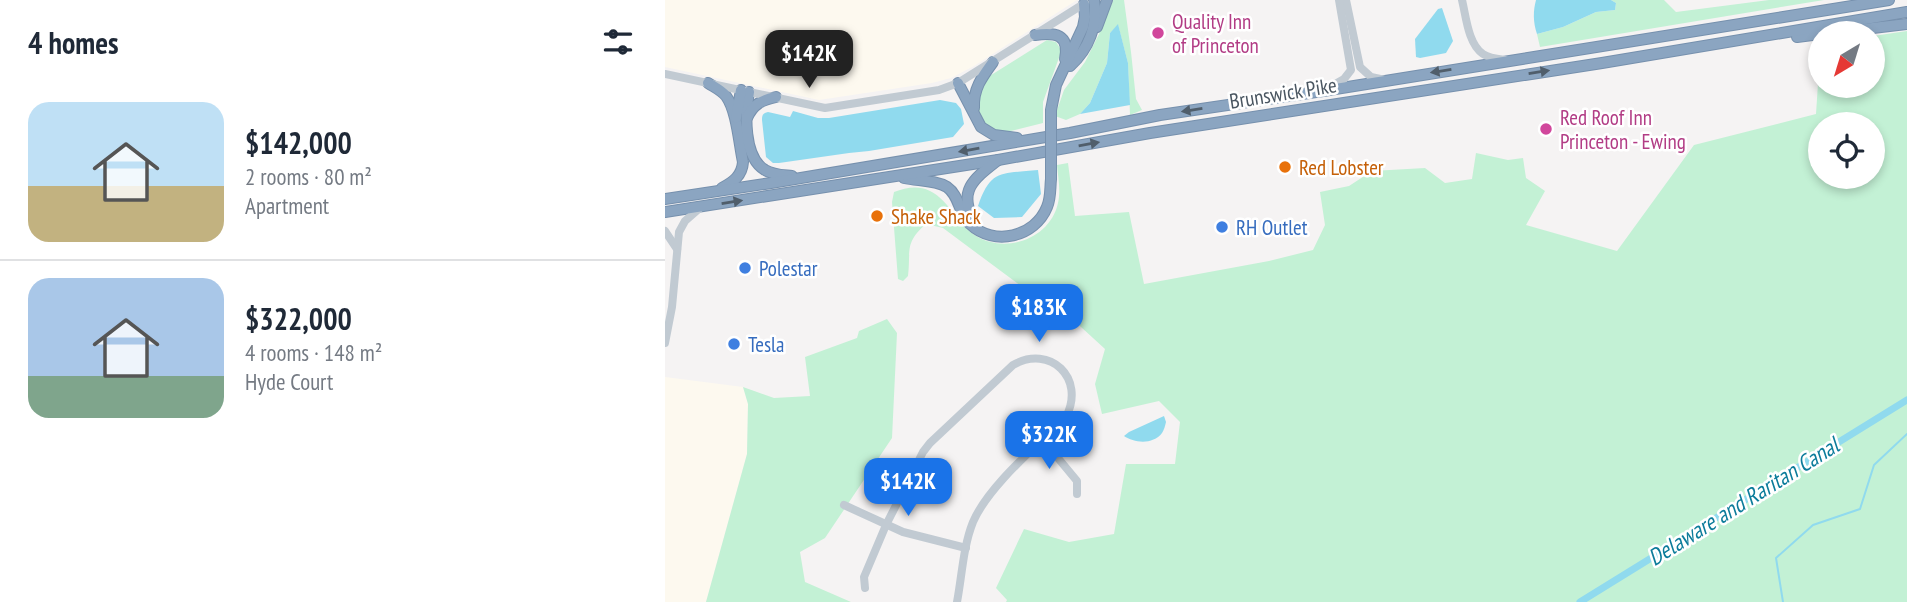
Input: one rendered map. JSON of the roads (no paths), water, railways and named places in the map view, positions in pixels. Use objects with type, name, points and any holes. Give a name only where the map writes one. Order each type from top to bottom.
[{"type":"highway","points":[[1062,72],[1074,63],[1089,42],[1107,0]]},
{"type":"highway","points":[[1663,36],[1845,0]]},
{"type":"highway","name":"Brunswick Pike","points":[[665,199],[802,178],[1160,115],[1889,0]]},
{"type":"highway","points":[[1089,42],[1095,21],[1090,1]]},
{"type":"highway","points":[[895,176],[939,183],[950,189],[969,223],[989,235],[1013,236],[1032,226],[1047,208],[1051,180],[1053,93],[1083,27],[1090,1]]},
{"type":"highway","name":"Brunswick Pike","points":[[665,212],[1907,12]]},
{"type":"highway","points":[[1885,27],[1907,24]]},
{"type":"highway","points":[[1035,36],[1054,34],[1063,40],[1067,51],[1062,72]]},
{"type":"highway","points":[[1686,48],[1808,35]]},
{"type":"highway","points":[[974,111],[974,93],[993,62]]},
{"type":"highway","points":[[708,83],[727,97],[741,121],[757,163],[769,172],[802,178]]},
{"type":"highway","points":[[958,83],[979,124],[989,133],[1037,138]]},
{"type":"highway","points":[[710,192],[730,183],[741,171],[741,121],[745,91]]},
{"type":"highway","points":[[741,121],[754,106],[776,97]]},
{"type":"highway","points":[[989,235],[979,228],[972,218],[968,197],[975,178],[998,160]]},
{"type":"street","points":[[1323,91],[1345,79],[1351,69],[1339,0]]},
{"type":"street","points":[[1346,0],[1360,67],[1371,77],[1388,80]]},
{"type":"street","points":[[1462,0],[1471,37],[1478,49],[1483,55],[1508,60]]},
{"type":"street","points":[[665,74],[825,108],[939,90],[958,83],[1090,1]]},
{"type":"street","points":[[665,343],[681,227],[701,207]]},
{"type":"street","points":[[665,231],[677,249]]},
{"type":"street","points":[[865,588],[864,577],[886,524],[916,463],[930,443],[1020,360],[1045,359],[1065,373],[1072,386],[1072,402],[1066,417],[989,495],[973,522],[957,602]]},
{"type":"street","points":[[1043,440],[1077,481],[1077,494]]},
{"type":"street","points":[[844,505],[912,535],[966,548]]},
{"type":"water","points":[[1536,0],[1611,0],[1616,3],[1615,10],[1596,12],[1563,27],[1537,34],[1534,17]]},
{"type":"water","points":[[1442,8],[1453,41],[1446,53],[1416,57],[1415,39],[1438,9]]},
{"type":"water","points":[[1118,24],[1128,63],[1130,105],[1080,114],[1090,103],[1107,63],[1110,33]]},
{"type":"water","points":[[940,100],[956,103],[961,109],[964,124],[953,137],[779,163],[773,163],[766,157],[762,120],[766,112],[790,117],[793,111],[829,118]]},
{"type":"water","points":[[1038,170],[1041,194],[1022,217],[994,218],[978,206],[988,185],[999,175]]},
{"type":"water","points":[[1164,416],[1166,422],[1163,431],[1154,440],[1138,441],[1124,436],[1129,432]]},
{"type":"waterway","name":"Delaware and Raritan Canal","points":[[1580,602],[1907,400]]},
{"type":"waterway","points":[[1783,602],[1776,558],[1813,525],[1860,509],[1874,465],[1907,434]]},
{"type":"place","name":"Quality Inn of Princeton","points":[[1158,33]]},
{"type":"place","name":"Red Roof Inn Princeton - Ewing","points":[[1546,129]]},
{"type":"place","name":"Red Lobster","points":[[1285,167]]},
{"type":"place","name":"Shake Shack","points":[[877,216]]},
{"type":"place","name":"RH Outlet","points":[[1222,227]]},
{"type":"place","name":"Polestar","points":[[745,268]]},
{"type":"place","name":"Tesla","points":[[734,344]]}]
